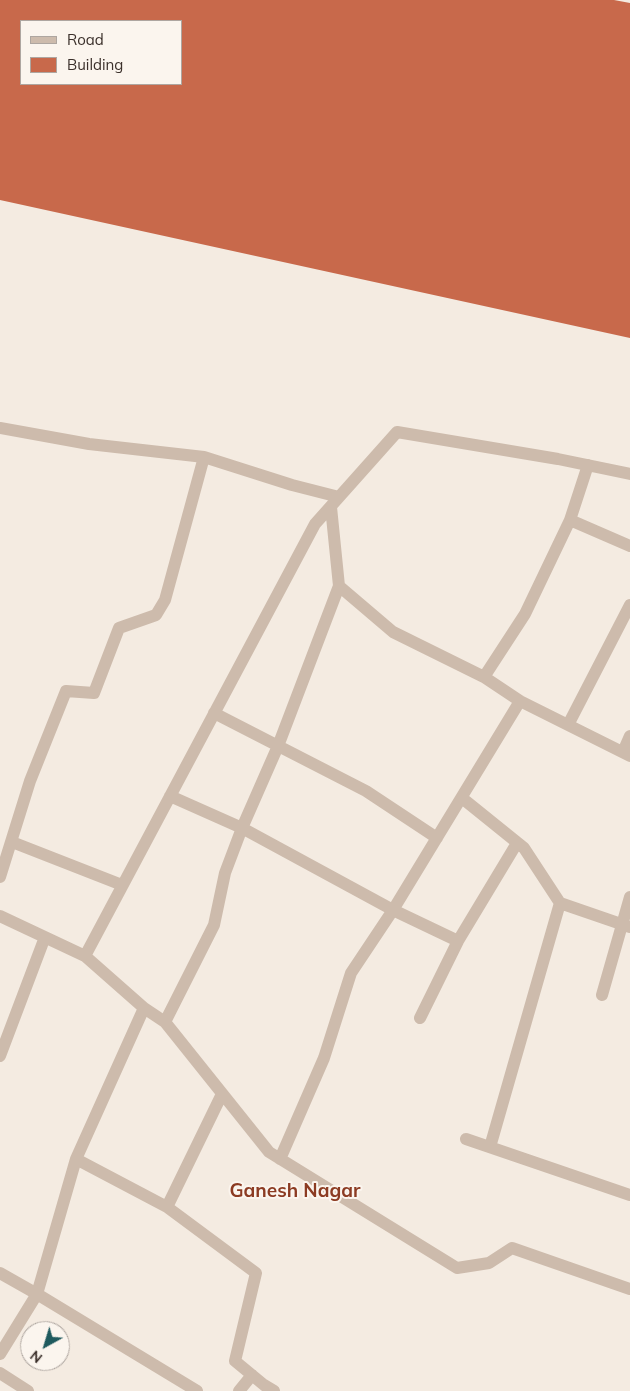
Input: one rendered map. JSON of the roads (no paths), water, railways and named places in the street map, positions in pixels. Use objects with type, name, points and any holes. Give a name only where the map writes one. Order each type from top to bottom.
[{"type":"street","points":[[0,428],[89,444],[204,457],[292,485],[335,502]]},
{"type":"street","points":[[85,956],[315,524],[396,432],[630,474]]},
{"type":"street","points":[[0,877],[30,781],[66,691],[94,692],[119,628],[156,615],[165,600],[204,457]]},
{"type":"street","points":[[484,677],[525,614],[570,520],[588,465]]},
{"type":"street","points":[[165,1022],[214,925],[225,873],[242,828],[278,746],[339,586],[335,502]]},
{"type":"street","points":[[570,520],[630,546]]},
{"type":"street","points":[[339,586],[393,632],[484,677],[520,701],[626,754],[630,736]]},
{"type":"street","points":[[568,725],[630,606]]},
{"type":"street","points":[[280,1159],[324,1058],[351,973],[393,910],[520,701]]},
{"type":"street","points":[[214,713],[366,792],[437,838]]},
{"type":"street","points":[[170,796],[242,828],[393,910],[458,941]]},
{"type":"street","points":[[462,798],[524,848],[560,904],[626,926]]},
{"type":"street","points":[[12,842],[122,885]]},
{"type":"street","points":[[420,1018],[458,941],[517,843]]},
{"type":"street","points":[[602,995],[626,926],[630,898]]},
{"type":"street","points":[[490,1147],[560,904]]},
{"type":"street","points":[[0,916],[85,956],[144,1008],[165,1022],[269,1152],[457,1268],[489,1263],[512,1248],[630,1289]]},
{"type":"street","points":[[0,1056],[45,937]]},
{"type":"street","points":[[0,1354],[37,1294],[76,1159],[144,1008]]},
{"type":"street","points":[[167,1208],[222,1094]]},
{"type":"street","points":[[466,1139],[630,1195]]},
{"type":"street","points":[[76,1159],[167,1208],[256,1273],[235,1361],[274,1391]]},
{"type":"street","points":[[0,1273],[197,1391]]},
{"type":"street","points":[[0,1373],[28,1391]]},
{"type":"street","points":[[239,1391],[252,1375]]},
{"type":"district","name":"Ganesh Nagar","points":[[295,1191]]}]
